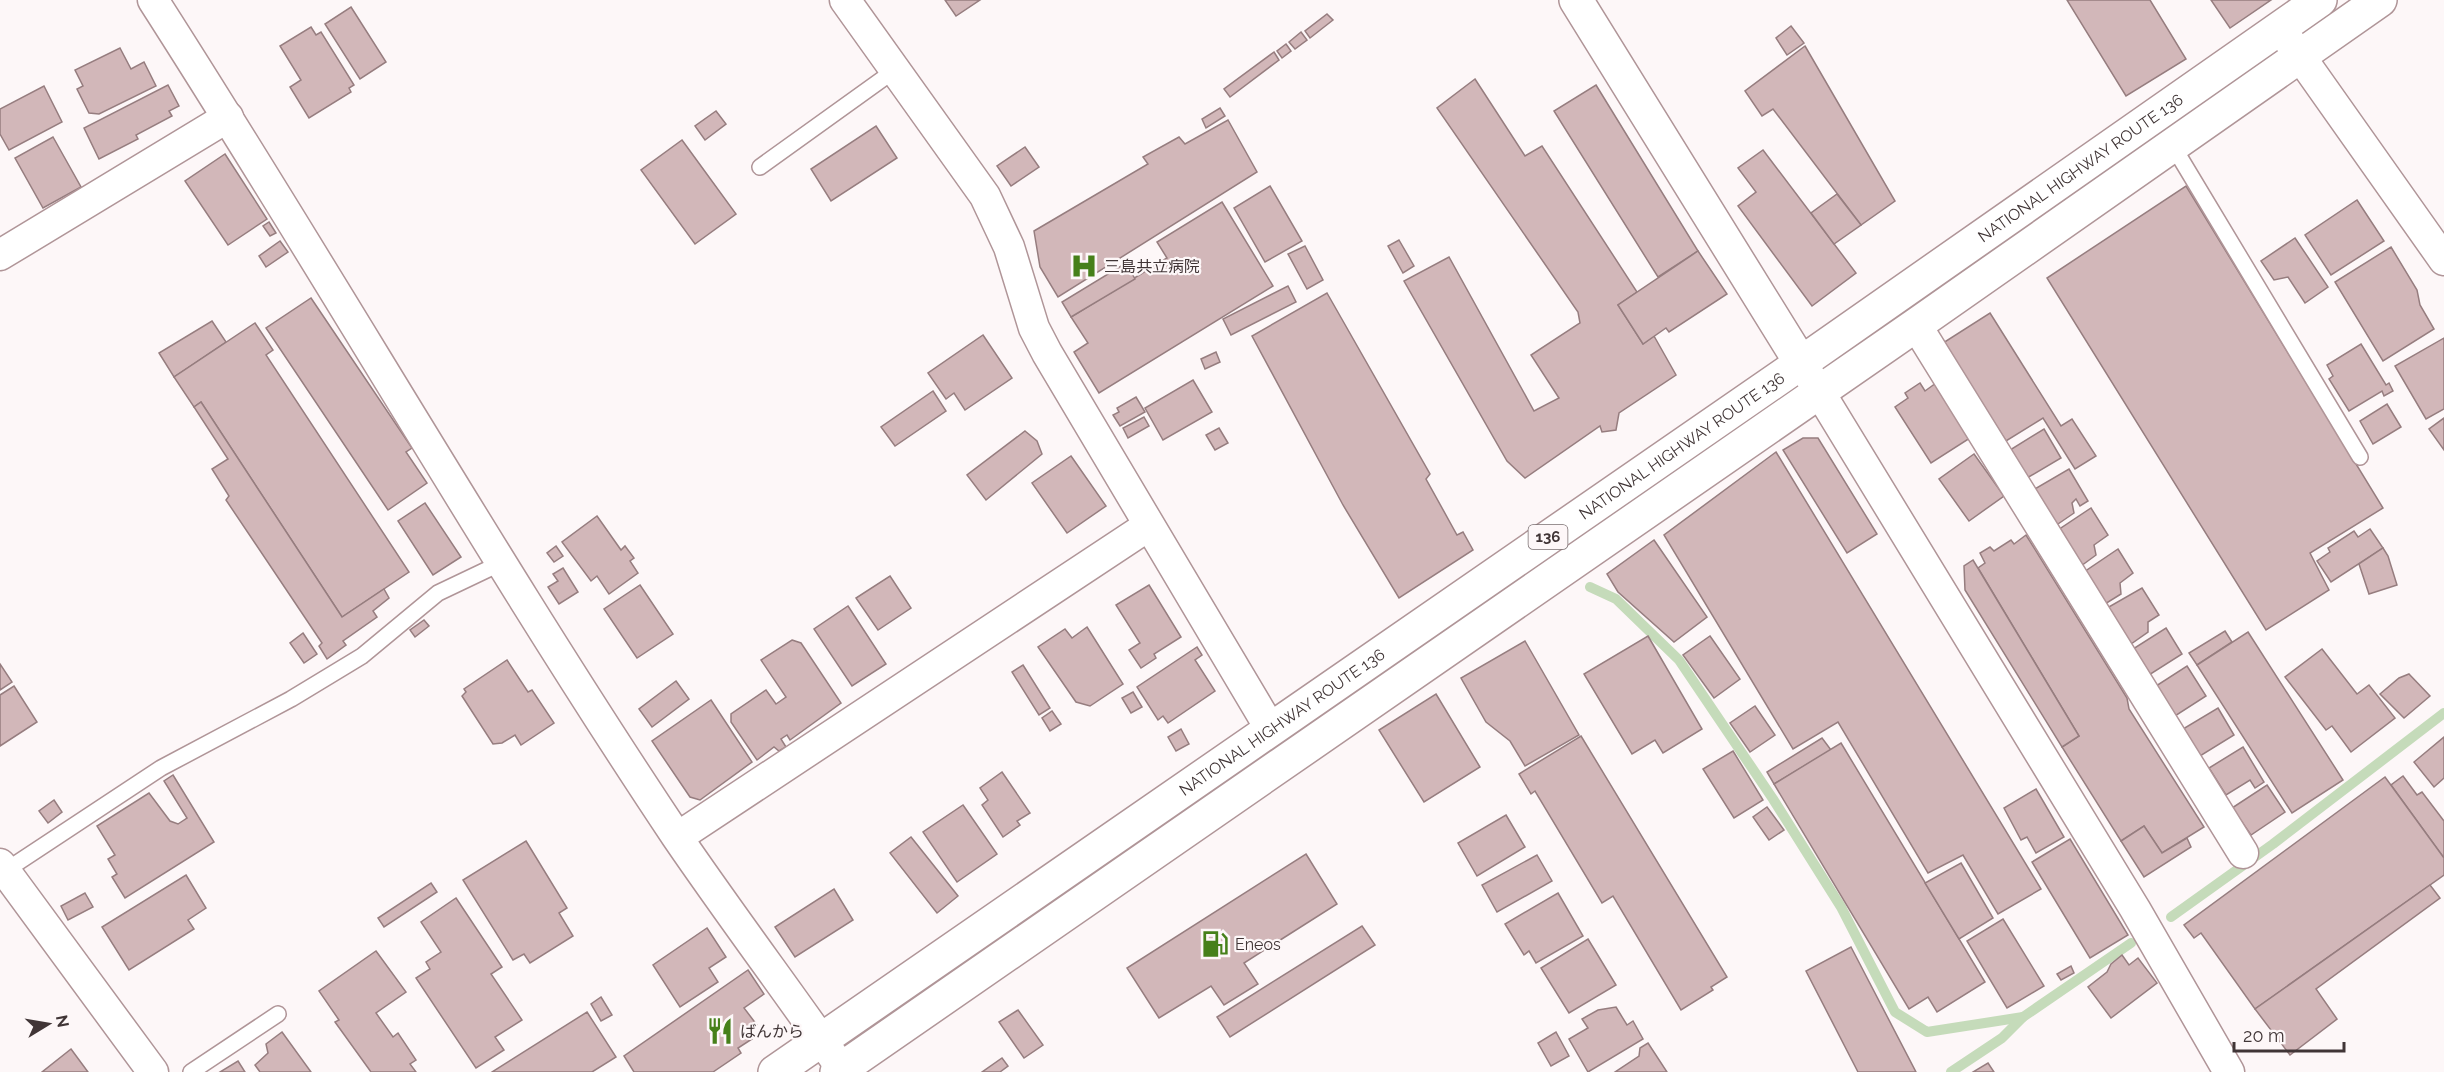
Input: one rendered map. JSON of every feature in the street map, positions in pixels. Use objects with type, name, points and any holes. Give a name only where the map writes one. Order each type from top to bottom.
[{"type":"main road","points":[[1576,0],[1801,363]]},
{"type":"main road","name":"NATIONAL HIGHWAY ROUTE 136","points":[[775,1072],[1801,363],[2320,0]]},
{"type":"main road","name":"NATIONAL HIGHWAY ROUTE 136","points":[[841,1071],[2380,0]]},
{"type":"street","points":[[153,0],[228,117],[501,562],[678,837],[841,1071]]},
{"type":"street","points":[[847,1],[985,196],[1009,247],[1034,328],[1148,526],[1270,728]]},
{"type":"street","points":[[2280,28],[2444,260]]},
{"type":"street","points":[[0,255],[228,117]]},
{"type":"street","points":[[1916,325],[2243,853]]},
{"type":"street","points":[[1801,363],[2134,909],[2229,1072]]},
{"type":"street","points":[[678,837],[1148,526]]},
{"type":"street","points":[[2,867],[153,1072]]},
{"type":"lane","points":[[760,167],[895,70]]},
{"type":"lane","points":[[2173,146],[2360,457]]},
{"type":"lane","points":[[2,867],[161,768],[291,699],[362,656],[438,592],[501,562]]},
{"type":"lane","points":[[191,1072],[278,1014]]},
{"type":"building","points":[[945,0],[980,0],[956,16]]},
{"type":"building","points":[[2067,0],[2150,0],[2186,59],[2126,96]]},
{"type":"building","points":[[2211,0],[2271,0],[2230,28]]},
{"type":"building","points":[[351,7],[386,62],[360,79],[325,24]]},
{"type":"building","points":[[1327,14],[1333,20],[1310,38],[1305,31]]},
{"type":"building","points":[[1791,26],[1804,43],[1787,55],[1776,38]]},
{"type":"building","points":[[311,27],[316,35],[321,32],[354,85],[349,88],[351,92],[309,118],[290,87],[301,80],[280,46]]},
{"type":"building","points":[[1301,32],[1307,40],[1295,49],[1289,42]]},
{"type":"building","points":[[1286,44],[1291,51],[1282,58],[1277,51]]},
{"type":"building","points":[[1805,46],[1895,201],[1861,225],[1773,109],[1762,116],[1745,91]]},
{"type":"building","points":[[120,48],[131,69],[144,62],[156,86],[99,114],[89,113],[77,89],[83,86],[75,70]]},
{"type":"building","points":[[1274,52],[1279,60],[1230,97],[1224,89]]},
{"type":"building","points":[[1475,79],[1525,156],[1542,146],[1637,292],[1618,305],[1643,344],[1654,336],[1676,375],[1619,413],[1616,430],[1602,432],[1600,426],[1525,478],[1507,461],[1404,281],[1449,257],[1534,411],[1559,398],[1531,355],[1580,323],[1578,312],[1437,108]]},
{"type":"building","points":[[168,85],[179,106],[169,111],[172,116],[136,135],[138,139],[99,159],[84,128]]},
{"type":"building","points":[[1596,85],[1698,251],[1658,277],[1554,111]]},
{"type":"building","points":[[44,86],[62,122],[9,150],[0,134],[0,109]]},
{"type":"building","points":[[1220,108],[1225,116],[1206,128],[1202,119]]},
{"type":"building","points":[[716,111],[726,124],[705,140],[695,126]]},
{"type":"building","points":[[1228,120],[1257,172],[1058,297],[1040,267],[1034,231],[1148,164],[1143,157],[1179,137],[1185,144]]},
{"type":"building","points":[[876,126],[897,158],[831,201],[811,169]]},
{"type":"building","points":[[53,137],[81,187],[43,208],[15,158]]},
{"type":"building","points":[[682,140],[736,214],[695,244],[641,170]]},
{"type":"building","points":[[1025,147],[1039,167],[1011,186],[997,166]]},
{"type":"building","points":[[1763,150],[1856,273],[1812,306],[1738,206],[1756,192],[1738,168]]},
{"type":"building","points":[[225,154],[267,219],[228,245],[185,181]]},
{"type":"building","points":[[1270,186],[1302,241],[1265,262],[1234,208]]},
{"type":"building","points":[[2186,186],[2383,508],[2310,553],[2329,590],[2266,630],[2047,278]]},
{"type":"building","points":[[1837,194],[1861,225],[1834,244],[1811,213]]},
{"type":"building","points":[[2357,200],[2384,241],[2331,275],[2305,235]]},
{"type":"building","points":[[1222,202],[1273,286],[1099,393],[1074,352],[1088,343],[1071,317],[1167,258],[1157,242]]},
{"type":"building","points":[[269,222],[276,233],[270,236],[263,226]]},
{"type":"building","points":[[2295,238],[2328,287],[2305,303],[2288,277],[2274,280],[2261,261]]},
{"type":"building","points":[[1399,240],[1414,266],[1403,273],[1388,246]]},
{"type":"building","points":[[280,241],[288,252],[266,267],[259,256]]},
{"type":"building","points":[[1305,246],[1323,280],[1307,289],[1288,254]]},
{"type":"building","points":[[2391,247],[2417,290],[2420,305],[2434,329],[2383,361],[2335,282]]},
{"type":"building","points":[[1698,251],[1727,294],[1669,332],[1666,328],[1643,344],[1618,305]]},
{"type":"building","points":[[1126,263],[1135,279],[1071,317],[1062,302]]},
{"type":"building","points":[[1288,286],[1296,302],[1231,335],[1223,319]]},
{"type":"building","points":[[1327,293],[1430,474],[1426,479],[1457,535],[1463,532],[1473,550],[1399,598],[1343,505],[1252,336]]},
{"type":"building","points":[[311,298],[412,448],[406,452],[427,483],[388,510],[266,328]]},
{"type":"building","points":[[1990,313],[2061,426],[2072,419],[2096,456],[2075,469],[2043,418],[2006,441],[1943,343]]},
{"type":"building","points":[[212,321],[226,342],[174,377],[159,353]]},
{"type":"building","points":[[255,323],[273,350],[266,355],[409,572],[342,617],[201,402],[194,407],[174,377]]},
{"type":"building","points":[[983,335],[1012,378],[965,410],[954,393],[946,399],[928,373]]},
{"type":"building","points":[[2444,338],[2444,409],[2426,419],[2395,366]]},
{"type":"building","points":[[2361,344],[2386,385],[2389,383],[2393,391],[2384,396],[2382,391],[2349,411],[2329,379],[2333,376],[2327,365]]},
{"type":"building","points":[[1216,352],[1220,362],[1205,369],[1201,359]]},
{"type":"building","points":[[1193,380],[1212,412],[1163,440],[1145,408]]},
{"type":"building","points":[[1920,383],[1925,391],[1936,383],[1970,438],[1931,463],[1895,407],[1908,398],[1905,393]]},
{"type":"building","points":[[933,391],[946,411],[895,446],[881,427]]},
{"type":"building","points":[[1136,397],[1145,412],[1120,426],[1113,415],[1119,412],[1117,408]]},
{"type":"building","points":[[201,402],[342,617],[384,589],[389,598],[373,611],[377,617],[343,641],[346,645],[327,659],[319,646],[322,643],[226,500],[229,496],[212,469],[228,459],[194,407]]},
{"type":"building","points":[[2387,404],[2401,427],[2373,444],[2360,421]]},
{"type":"building","points":[[1144,417],[1149,426],[1128,438],[1123,428]]},
{"type":"building","points":[[2444,418],[2444,450],[2429,429]]},
{"type":"building","points":[[1219,428],[1228,443],[1215,450],[1206,435]]},
{"type":"building","points":[[2044,429],[2061,458],[2027,478],[2010,450]]},
{"type":"building","points":[[1025,431],[1037,441],[1042,454],[986,500],[967,475]]},
{"type":"building","points":[[1803,438],[1818,438],[1877,534],[1847,553],[1783,450]]},
{"type":"building","points":[[1776,452],[2041,889],[1998,914],[1963,855],[1928,873],[1838,722],[1793,749],[1664,535]]},
{"type":"building","points":[[1974,454],[2004,496],[1969,521],[1939,479]]},
{"type":"building","points":[[1071,456],[1106,506],[1067,533],[1032,483]]},
{"type":"building","points":[[2069,469],[2088,501],[2080,506],[2076,499],[2072,503],[2074,513],[2055,526],[2033,490]]},
{"type":"building","points":[[425,503],[461,557],[433,575],[398,521]]},
{"type":"building","points":[[2091,508],[2108,535],[2094,545],[2096,555],[2081,566],[2058,530]]},
{"type":"building","points":[[597,516],[621,550],[625,546],[634,558],[630,561],[638,573],[609,594],[597,576],[591,581],[562,542]]},
{"type":"building","points":[[2370,529],[2383,548],[2331,582],[2317,561],[2330,552],[2328,548],[2354,531],[2358,537]]},
{"type":"building","points":[[2026,535],[2127,698],[2129,709],[2204,827],[2162,853],[2144,826],[2121,841],[2062,747],[2079,736],[1978,568],[1985,563],[1980,553],[1990,547],[1994,551],[2011,540],[2014,544]]},
{"type":"building","points":[[1654,540],[1707,617],[1674,642],[1618,592],[1607,574]]},
{"type":"building","points":[[556,546],[563,556],[554,562],[547,553]]},
{"type":"building","points":[[2383,548],[2388,556],[2397,585],[2369,594],[2359,564]]},
{"type":"building","points":[[2118,549],[2133,573],[2120,583],[2121,594],[2105,604],[2084,572]]},
{"type":"building","points":[[1973,560],[2079,736],[2062,747],[1965,590],[1964,566]]},
{"type":"building","points":[[563,568],[578,592],[559,604],[548,587],[558,581],[553,574]]},
{"type":"building","points":[[890,576],[911,608],[878,630],[856,598]]},
{"type":"building","points":[[640,585],[673,634],[637,658],[604,609]]},
{"type":"building","points":[[1149,585],[1181,637],[1154,654],[1156,658],[1141,668],[1129,650],[1140,643],[1116,605]]},
{"type":"building","points":[[2142,588],[2159,615],[2148,622],[2148,632],[2131,644],[2107,608]]},
{"type":"building","points":[[848,606],[886,664],[852,686],[814,629]]},
{"type":"building","points":[[424,620],[429,626],[415,637],[410,630]]},
{"type":"building","points":[[1087,627],[1123,684],[1090,706],[1076,702],[1038,647],[1065,629],[1072,638]]},
{"type":"building","points":[[2166,628],[2182,654],[2149,675],[2133,649]]},
{"type":"building","points":[[2225,631],[2232,642],[2197,665],[2189,653]]},
{"type":"building","points":[[2248,632],[2343,780],[2292,813],[2197,665]]},
{"type":"building","points":[[303,633],[317,654],[304,663],[290,643]]},
{"type":"building","points":[[1648,636],[1702,729],[1663,753],[1655,740],[1632,754],[1584,674]]},
{"type":"building","points":[[1710,636],[1740,679],[1714,698],[1683,655]]},
{"type":"building","points":[[792,640],[801,643],[841,703],[790,740],[787,735],[781,739],[786,747],[779,751],[774,747],[757,760],[731,722],[731,714],[766,690],[776,704],[786,697],[761,660]]},
{"type":"building","points":[[1525,641],[1579,735],[1525,766],[1510,741],[1486,722],[1461,678]]},
{"type":"building","points":[[1197,647],[1202,655],[1195,660],[1215,691],[1168,723],[1163,716],[1158,720],[1137,687]]},
{"type":"building","points":[[2322,649],[2357,694],[2369,685],[2395,718],[2351,752],[2332,726],[2326,730],[2285,677]]},
{"type":"building","points":[[507,660],[528,692],[532,690],[554,723],[521,745],[515,735],[502,743],[493,744],[462,696],[466,692],[464,689]]},
{"type":"building","points":[[0,664],[12,682],[0,690]]},
{"type":"building","points":[[1023,665],[1050,708],[1039,715],[1012,672]]},
{"type":"building","points":[[2187,666],[2206,696],[2175,716],[2156,686]]},
{"type":"building","points":[[2409,674],[2430,696],[2404,718],[2380,694],[2399,678]]},
{"type":"building","points":[[676,681],[689,699],[652,727],[639,709]]},
{"type":"building","points":[[14,686],[37,722],[0,746],[0,695]]},
{"type":"building","points":[[1133,692],[1142,707],[1131,713],[1122,698]]},
{"type":"building","points":[[1436,694],[1480,767],[1424,802],[1379,730]]},
{"type":"building","points":[[711,700],[752,762],[700,800],[690,797],[652,741]]},
{"type":"building","points":[[1755,706],[1775,735],[1750,752],[1730,723]]},
{"type":"building","points":[[2218,708],[2234,735],[2200,756],[2183,729]]},
{"type":"building","points":[[1052,711],[1061,724],[1050,731],[1042,718]]},
{"type":"building","points":[[1181,729],[1189,744],[1176,751],[1168,737]]},
{"type":"building","points":[[1581,736],[1727,977],[1711,987],[1713,990],[1681,1010],[1613,896],[1602,903],[1535,791],[1531,794],[1519,774]]},
{"type":"building","points":[[2444,737],[2444,778],[2434,787],[2414,762]]},
{"type":"building","points":[[1822,738],[1831,750],[1774,784],[1767,772]]},
{"type":"building","points":[[1841,743],[1985,982],[1937,1012],[1928,997],[1909,1009],[1774,784]]},
{"type":"building","points":[[2243,747],[2264,782],[2255,788],[2250,780],[2226,795],[2209,768]]},
{"type":"building","points":[[1733,751],[1763,800],[1734,818],[1703,769]]},
{"type":"building","points":[[1002,772],[1030,813],[1017,821],[1020,825],[1003,837],[982,805],[988,800],[980,788]]},
{"type":"building","points":[[173,775],[214,842],[125,898],[112,877],[117,874],[108,859],[115,855],[97,826],[149,793],[170,821],[178,824],[187,818],[164,781]]},
{"type":"building","points":[[2403,776],[2417,795],[2422,792],[2444,821],[2444,858],[2391,785]]},
{"type":"building","points":[[2385,777],[2444,858],[2444,875],[2255,1009],[2201,933],[2194,938],[2184,925]]},
{"type":"building","points":[[2267,785],[2285,812],[2251,835],[2232,808]]},
{"type":"building","points":[[2036,789],[2064,837],[2036,853],[2027,837],[2021,840],[2004,808]]},
{"type":"building","points":[[54,800],[62,812],[48,823],[39,811]]},
{"type":"building","points":[[963,805],[997,854],[957,882],[923,832]]},
{"type":"building","points":[[1767,807],[1784,830],[1769,840],[1753,817]]},
{"type":"building","points":[[1506,815],[1525,847],[1477,876],[1458,843]]},
{"type":"building","points":[[2144,826],[2162,853],[2187,838],[2191,847],[2144,877],[2121,841]]},
{"type":"building","points":[[911,837],[958,896],[937,913],[890,853]]},
{"type":"building","points":[[2070,839],[2128,935],[2090,958],[2032,862]]},
{"type":"building","points":[[526,841],[567,908],[559,913],[573,936],[530,963],[524,954],[513,960],[463,880]]},
{"type":"building","points":[[1306,854],[1337,904],[1244,963],[1258,984],[1224,1005],[1211,986],[1159,1018],[1127,968]]},
{"type":"building","points":[[1537,855],[1552,881],[1497,912],[1482,885]]},
{"type":"building","points":[[1961,863],[1993,918],[1959,939],[1925,883]]},
{"type":"building","points":[[186,875],[206,908],[188,920],[194,929],[129,970],[102,927]]},
{"type":"building","points":[[431,883],[437,892],[384,927],[378,918]]},
{"type":"building","points":[[2430,885],[2440,898],[2316,989],[2337,1019],[2290,1055],[2255,1009]]},
{"type":"building","points":[[834,889],[853,920],[795,957],[775,927]]},
{"type":"building","points":[[85,893],[93,907],[68,920],[61,906]]},
{"type":"building","points":[[1558,893],[1583,936],[1536,963],[1529,951],[1524,955],[1505,924]]},
{"type":"building","points":[[456,898],[502,967],[491,974],[522,1020],[495,1037],[504,1050],[476,1068],[416,978],[430,969],[426,962],[441,952],[421,922]]},
{"type":"building","points":[[2003,919],[2044,986],[2007,1008],[1967,941]]},
{"type":"building","points":[[1362,926],[1375,945],[1230,1037],[1217,1017]]},
{"type":"building","points":[[707,928],[726,957],[709,968],[718,982],[680,1007],[653,965]]},
{"type":"building","points":[[1588,939],[1616,985],[1569,1013],[1541,968]]},
{"type":"building","points":[[1851,947],[1916,1072],[1858,1072],[1806,971]]},
{"type":"building","points":[[376,951],[406,992],[376,1013],[393,1037],[398,1033],[416,1060],[410,1064],[416,1072],[371,1072],[335,1022],[339,1020],[319,991]]},
{"type":"building","points":[[2122,955],[2129,965],[2138,958],[2157,983],[2111,1018],[2088,987],[2107,972],[2111,964]]},
{"type":"building","points":[[2071,966],[2074,973],[2061,980],[2057,974]]},
{"type":"building","points":[[748,970],[764,994],[744,1008],[757,1025],[747,1032],[752,1039],[738,1048],[741,1053],[713,1072],[634,1072],[624,1056]]},
{"type":"building","points":[[601,997],[612,1015],[601,1021],[591,1004]]},
{"type":"building","points":[[1616,1007],[1627,1025],[1633,1021],[1643,1039],[1588,1072],[1569,1039],[1588,1028],[1582,1019],[1598,1010]]},
{"type":"building","points":[[1018,1010],[1043,1045],[1024,1058],[999,1022]]},
{"type":"building","points":[[587,1012],[616,1057],[592,1072],[492,1072]]},
{"type":"building","points":[[282,1032],[311,1072],[260,1072],[255,1065],[268,1053],[266,1044]]},
{"type":"building","points":[[1556,1032],[1569,1056],[1551,1066],[1538,1043]]},
{"type":"building","points":[[1648,1043],[1667,1072],[1615,1072],[1639,1056],[1640,1048]]},
{"type":"building","points":[[71,1049],[88,1072],[42,1072]]},
{"type":"building","points":[[1002,1058],[1008,1066],[1000,1072],[982,1072]]},
{"type":"building","points":[[238,1061],[245,1072],[220,1072]]},
{"type":"building","points":[[1988,1063],[1994,1072],[1973,1072]]},
{"type":"waterway","points":[[1590,587],[1616,599],[1679,660],[1773,799],[1841,907],[1895,1012],[1927,1032],[2023,1017]]},
{"type":"waterway","points":[[2171,917],[2273,844],[2444,713]]},
{"type":"waterway","points":[[1951,1072],[2002,1038],[2023,1017],[2131,943]]},
{"type":"place","name":"三島共立病院","points":[[1084,266]]},
{"type":"place","name":"Eneos","points":[[1215,944]]},
{"type":"place","name":"ばんから","points":[[720,1031]]}]
